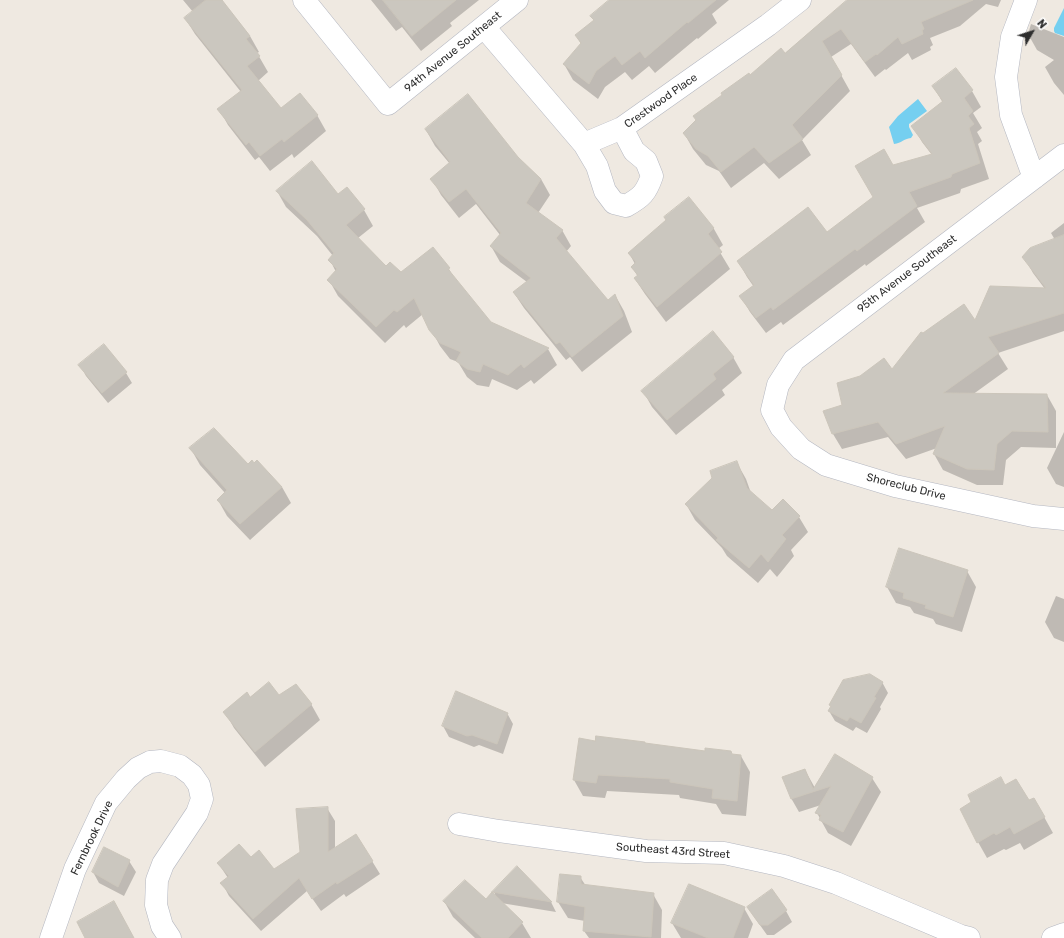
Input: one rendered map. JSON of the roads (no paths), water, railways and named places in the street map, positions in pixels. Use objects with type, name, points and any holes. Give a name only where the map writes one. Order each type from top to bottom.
[{"type":"street","name":"94th Avenue Southeast","points":[[304,0],[388,104],[517,0]]},
{"type":"street","name":"Crestwood Place","points":[[584,144],[622,128],[768,25],[800,0]]},
{"type":"street","points":[[1026,0],[1012,37],[1006,78],[1011,115],[1034,178]]},
{"type":"street","points":[[484,27],[584,144],[597,166],[604,191],[614,203],[626,206],[639,198],[647,188],[652,176],[646,161],[634,151],[622,128]]},
{"type":"street","name":"95th Avenue Southeast","points":[[772,410],[778,385],[794,360],[1064,155]]},
{"type":"street","name":"Shoreclub Drive","points":[[772,410],[781,427],[802,449],[826,465],[902,488],[1033,516],[1064,519]]},
{"type":"street","name":"Fernbrook Drive","points":[[51,938],[75,869],[106,802],[138,768],[150,762],[161,761],[180,766],[192,775],[199,785],[202,799],[197,813],[163,864],[157,880],[156,905],[162,926],[170,938]]},
{"type":"street","name":"Southeast 43rd Street","points":[[459,824],[499,831],[646,851],[724,853],[784,866],[836,883],[969,938]]},
{"type":"street","points":[[1053,938],[1064,934]]},
{"type":"water","points":[[1064,8],[1064,36],[1055,33],[1054,28]]},
{"type":"water","points":[[918,99],[927,111],[909,124],[913,135],[911,138],[894,144],[889,127],[898,116]]}]
